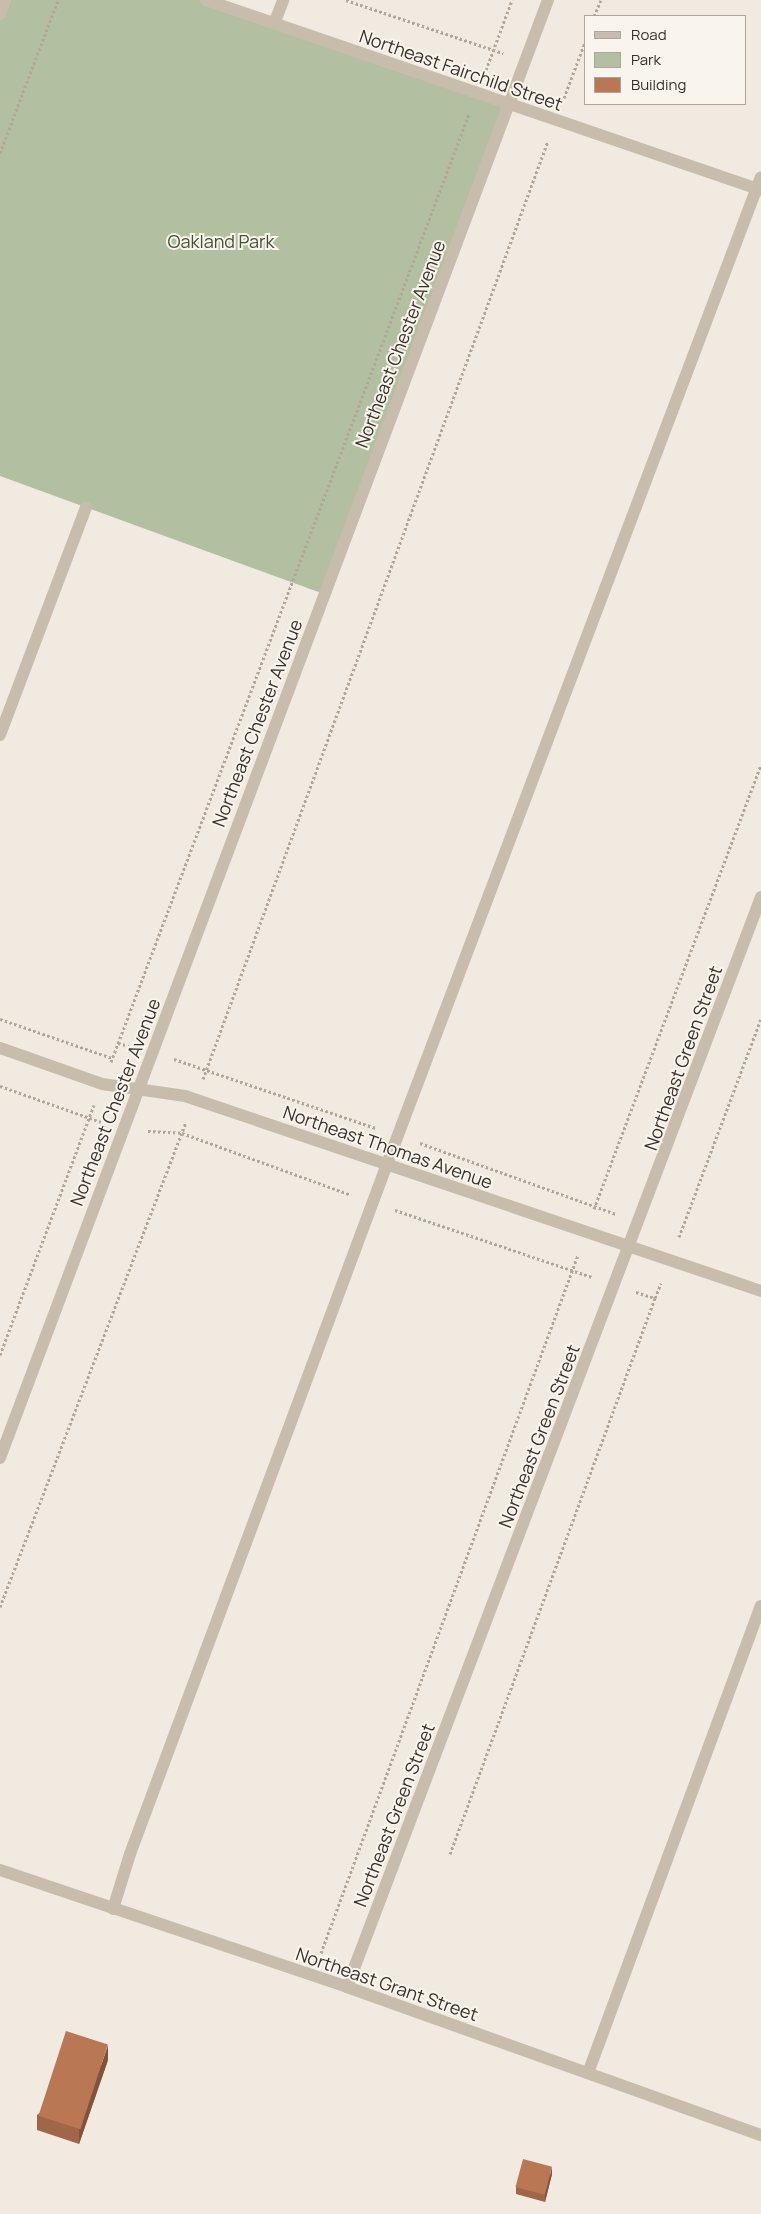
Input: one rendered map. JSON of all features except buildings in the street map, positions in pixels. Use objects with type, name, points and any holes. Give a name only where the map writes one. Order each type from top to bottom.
[{"type":"street","points":[[0,14],[5,0]]},
{"type":"street","name":"Northeast Fairchild Street","points":[[206,0],[508,105],[760,185]]},
{"type":"street","points":[[274,24],[283,0]]},
{"type":"street","name":"Northeast Chester Avenue","points":[[0,1458],[548,0]]},
{"type":"street","points":[[113,1909],[130,1854],[387,1164],[760,185]]},
{"type":"street","points":[[0,735],[86,508]]},
{"type":"street","name":"Northeast Green Street","points":[[347,1988],[630,1248],[761,897]]},
{"type":"street","name":"Northeast Thomas Avenue","points":[[0,1048],[102,1084],[195,1100],[761,1291]]},
{"type":"street","points":[[588,2073],[761,1606]]},
{"type":"street","name":"Northeast Grant Street","points":[[0,1870],[314,1976],[761,2135]]},
{"type":"path","points":[[0,154],[58,0]]},
{"type":"path","points":[[346,0],[494,48],[524,62]]},
{"type":"path","points":[[0,1355],[512,0]]},
{"type":"path","points":[[594,15],[600,0]]},
{"type":"path","points":[[0,1607],[207,1068],[584,45]]},
{"type":"path","points":[[314,1976],[587,1233],[595,1206],[761,765]]},
{"type":"path","points":[[0,1019],[112,1058]]},
{"type":"path","points":[[118,1042],[207,1068],[688,1240]]},
{"type":"path","points":[[450,1854],[655,1298]]},
{"type":"green space","name":"Oakland Park","points":[[5,0],[206,0],[508,105],[324,594],[0,476],[0,14]]}]
